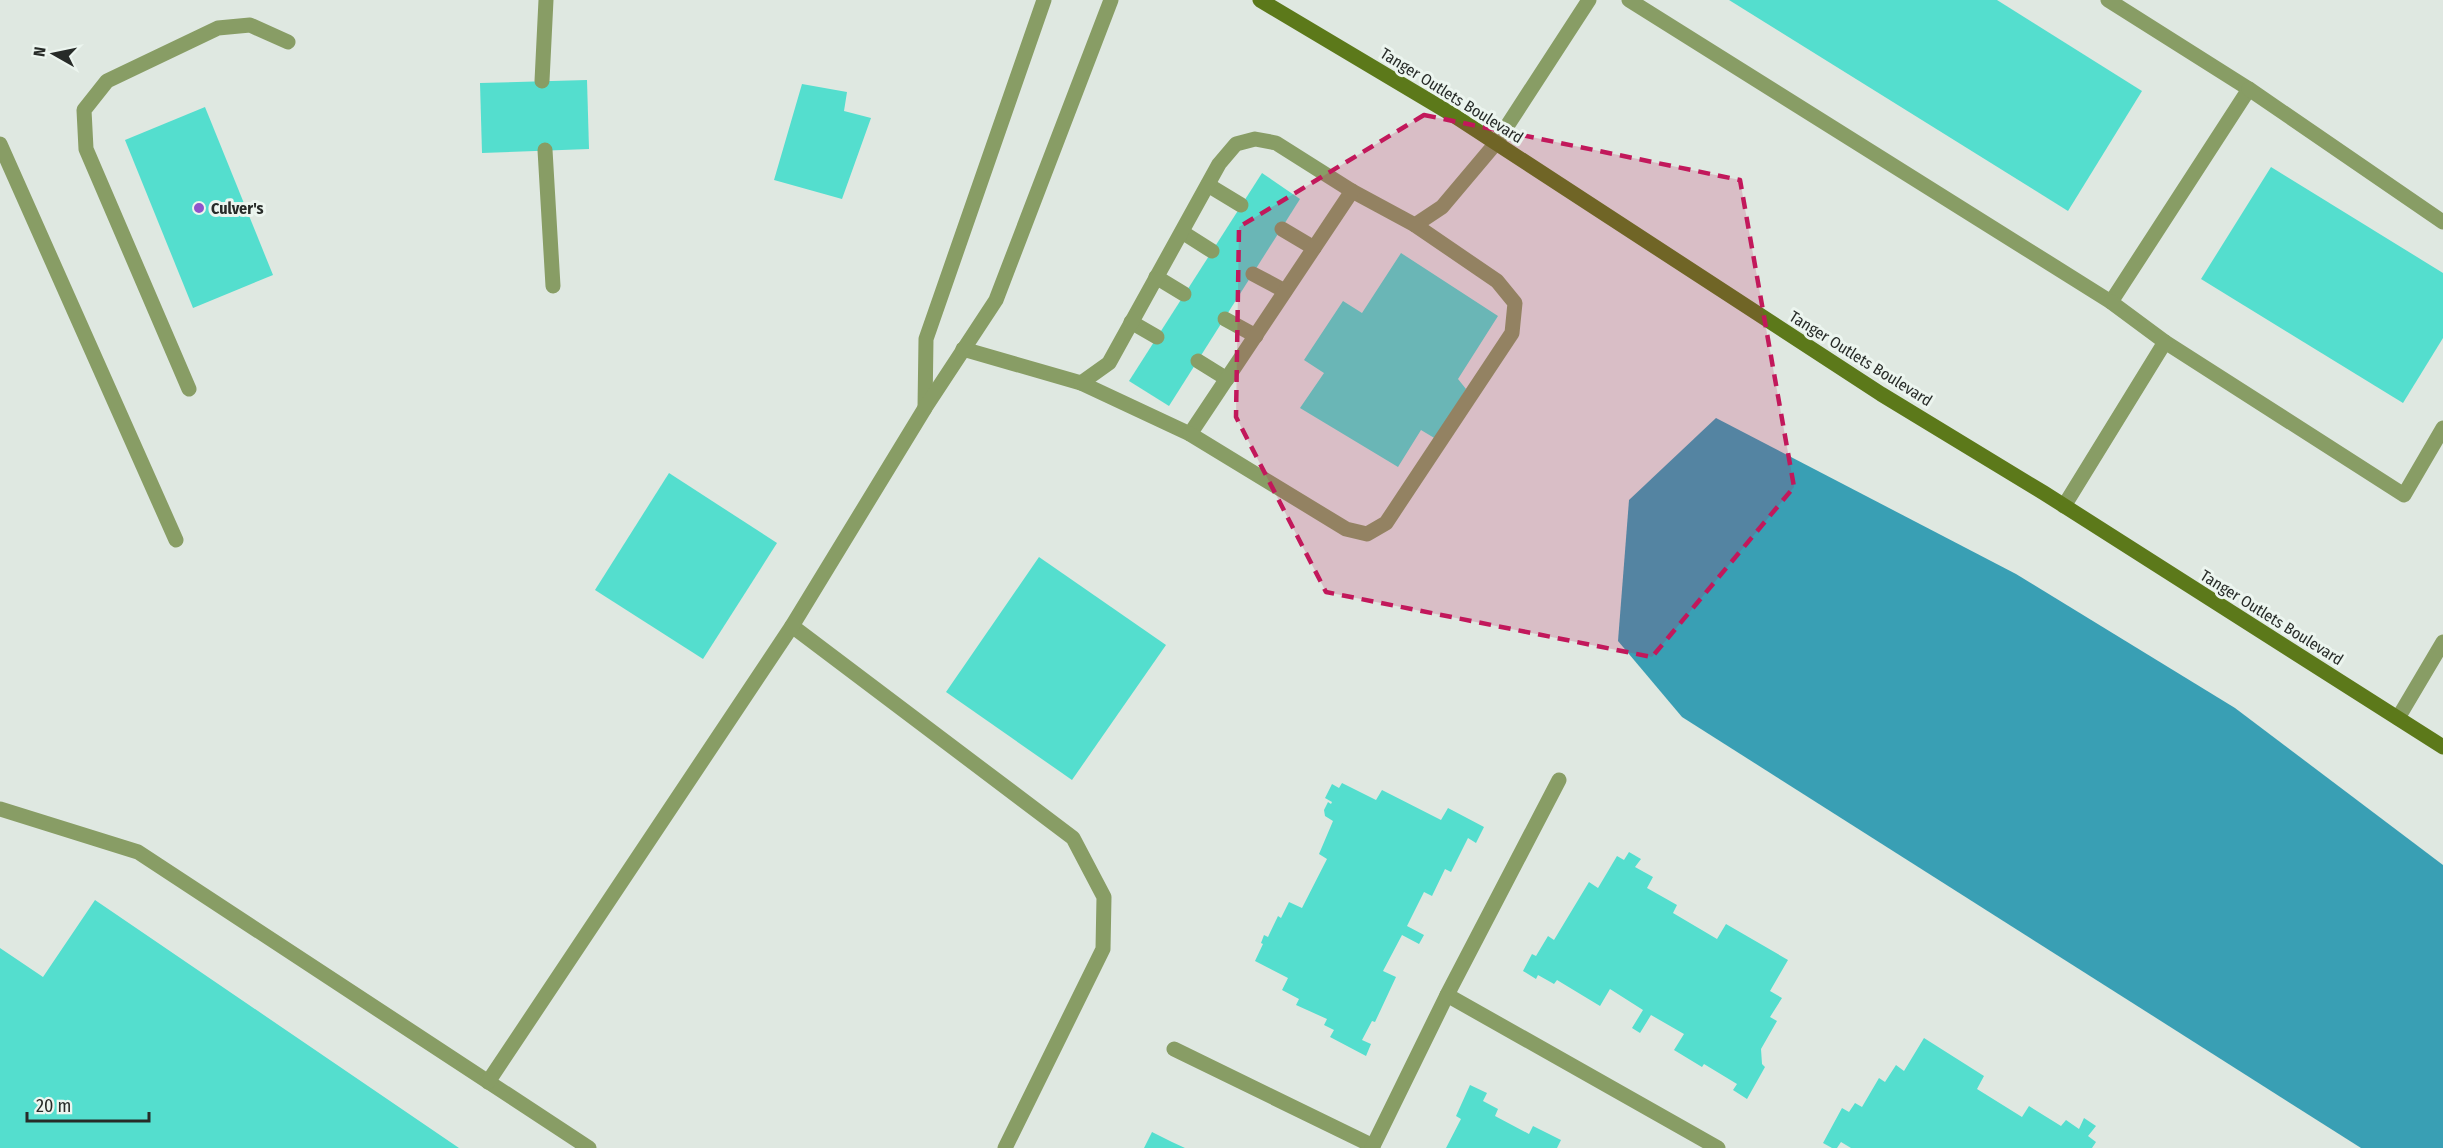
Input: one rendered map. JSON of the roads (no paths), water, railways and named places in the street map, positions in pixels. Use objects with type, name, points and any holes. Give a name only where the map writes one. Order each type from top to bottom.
[{"type":"street","points":[[925,408],[926,339],[1044,0]]},
{"type":"street","points":[[488,1082],[792,626],[925,408],[996,300],[1111,0]]},
{"type":"street","name":"Tanger Outlets Boulevard","points":[[1260,0],[1453,115],[1881,394],[2064,506],[2443,747]]},
{"type":"street","points":[[1416,225],[1442,207],[1496,143],[1589,0]]},
{"type":"street","points":[[1629,0],[1651,6],[2111,302],[2165,342],[2404,495],[2443,428]]},
{"type":"street","points":[[2108,0],[2249,89],[2441,217]]},
{"type":"street","points":[[542,81],[546,5]]},
{"type":"street","points":[[189,389],[86,149],[84,110],[107,81],[218,28],[250,25],[288,42]]},
{"type":"street","points":[[2111,302],[2249,89]]},
{"type":"street","points":[[963,349],[1081,383],[1190,434],[1346,529],[1367,534],[1386,523],[1512,333],[1515,303],[1497,281],[1416,225],[1352,191],[1276,143],[1255,139],[1236,144],[1219,164],[1109,363],[1081,383]]},
{"type":"street","points":[[0,144],[5,169],[176,540]]},
{"type":"street","points":[[545,150],[553,285]]},
{"type":"street","points":[[1208,185],[1241,205]]},
{"type":"street","points":[[1190,434],[1352,191]]},
{"type":"street","points":[[1282,228],[1314,248]]},
{"type":"street","points":[[1182,232],[1212,251]]},
{"type":"street","points":[[1253,273],[1285,291]]},
{"type":"street","points":[[1156,277],[1184,294]]},
{"type":"street","points":[[1225,318],[1256,336]]},
{"type":"street","points":[[1131,322],[1157,337]]},
{"type":"street","points":[[2064,506],[2165,342]]},
{"type":"street","points":[[1198,361],[1227,379]]},
{"type":"street","points":[[792,626],[1073,838],[1104,897],[1103,949],[1005,1148]]},
{"type":"street","points":[[2398,718],[2443,642]]},
{"type":"street","points":[[1174,1049],[1372,1147],[1559,780]]},
{"type":"street","points":[[0,809],[138,852],[589,1148]]},
{"type":"street","points":[[1448,995],[1718,1148]]},
{"type":"water","points":[[1716,418],[2016,574],[2235,708],[2443,865],[2443,1148],[2361,1148],[1682,717],[1618,641],[1629,500]]},
{"type":"place","name":"Culver's","points":[[199,208]]}]
